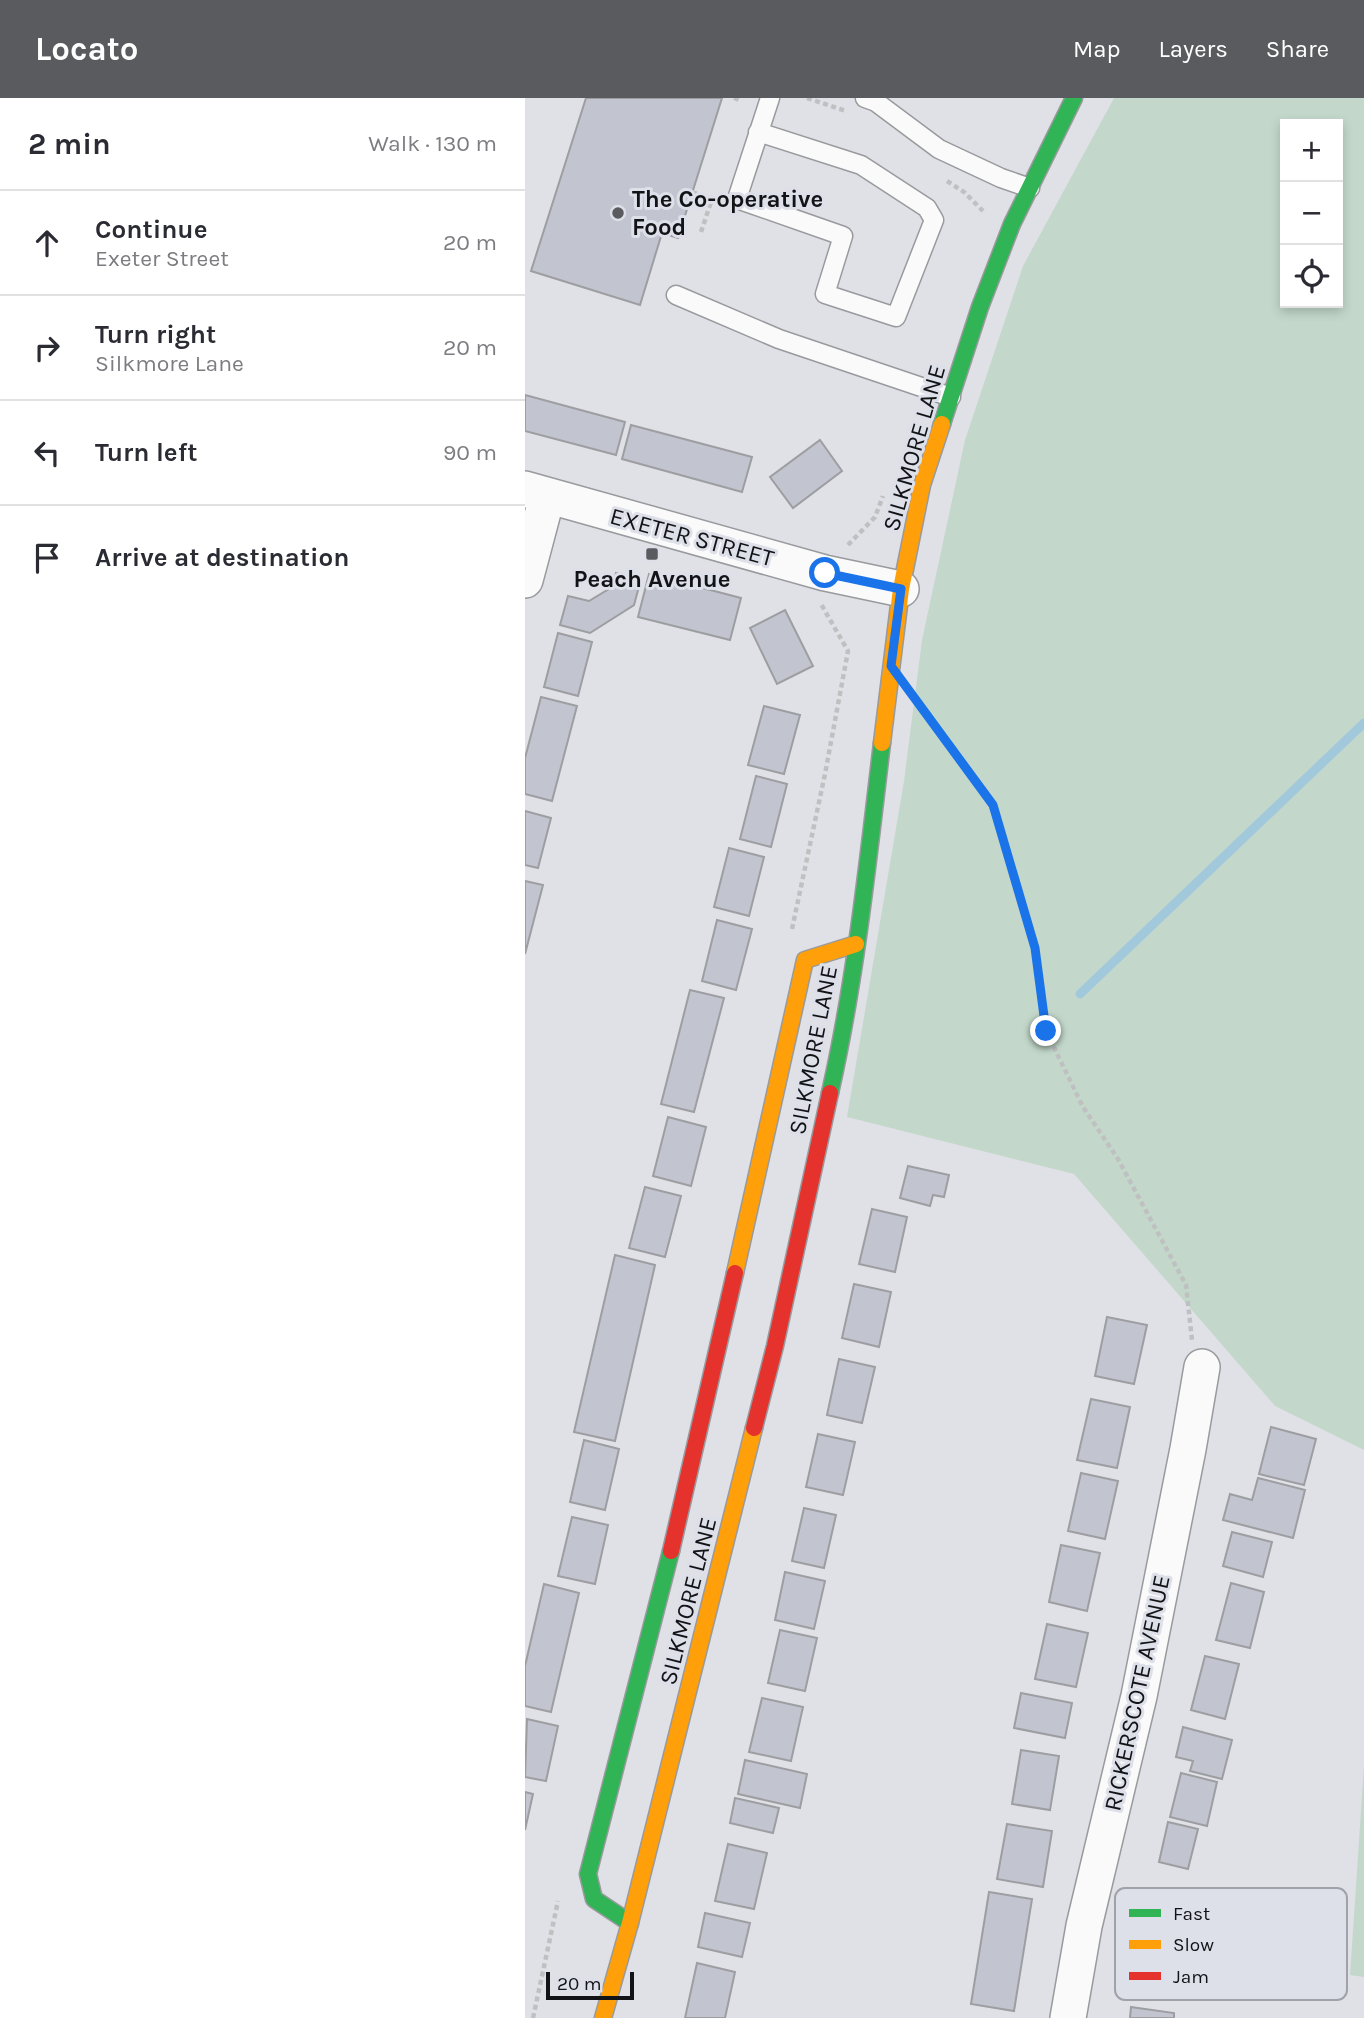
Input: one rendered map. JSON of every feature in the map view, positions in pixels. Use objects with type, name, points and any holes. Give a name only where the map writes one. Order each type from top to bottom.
[{"type":"street","name":"SILKMORE LANE","points":[[603,2018],[630,1923],[775,1346],[839,1049],[856,944],[901,589],[922,485],[980,307],[1012,225],[1074,98]]},
{"type":"street","name":"EXETER STREET","points":[[536,493],[825,573],[901,589]]},
{"type":"street","points":[[525,580],[536,493]]},
{"type":"street","points":[[630,1923],[594,1899],[588,1874],[678,1524],[805,961],[856,944]]},
{"type":"street","name":"RICKERSCOTE AVENUE","points":[[1069,2018],[1084,1926],[1139,1696],[1202,1367]]},
{"type":"lane","points":[[758,132],[861,165],[927,208],[934,220],[896,317],[825,294],[843,236],[737,199],[758,132],[770,98]]},
{"type":"lane","points":[[865,98],[876,102],[939,149],[1001,178],[1030,188]]},
{"type":"lane","points":[[676,295],[779,340],[951,397]]},
{"type":"path","points":[[734,98],[743,101]]},
{"type":"path","points":[[692,192],[712,199]]},
{"type":"path","points":[[841,552],[875,517],[884,494]]},
{"type":"path","points":[[891,666],[993,805],[1035,948],[1046,1031],[1083,1107],[1118,1159],[1186,1285],[1192,1342],[1202,1367]]},
{"type":"green space","points":[[1114,98],[1364,98],[1364,1450],[1275,1406],[1074,1174],[847,1117],[904,781],[922,640],[965,440],[1023,266]]},
{"type":"green space","points":[[1364,1766],[1364,1977],[1350,1975]]},
{"type":"building","name":"The Co-operative Food","points":[[586,98],[722,98],[678,238],[662,233],[640,305],[531,271]]},
{"type":"building","points":[[525,395],[625,422],[616,455],[525,431]]},
{"type":"building","points":[[631,425],[752,457],[742,492],[622,459]]},
{"type":"building","points":[[820,440],[842,471],[793,508],[770,477]]},
{"type":"building","points":[[616,573],[641,579],[634,605],[590,633],[560,625],[568,596],[589,601],[612,587]]},
{"type":"building","points":[[649,574],[741,598],[730,640],[638,617]]},
{"type":"building","points":[[785,610],[813,666],[777,684],[750,628]]},
{"type":"building","points":[[558,633],[592,642],[578,696],[544,687]]},
{"type":"building","points":[[541,697],[577,706],[552,801],[525,794],[525,758]]},
{"type":"building","points":[[764,706],[800,715],[784,774],[748,765]]},
{"type":"building","points":[[756,776],[787,784],[771,847],[740,839]]},
{"type":"building","points":[[525,811],[551,818],[538,868],[525,865]]},
{"type":"building","points":[[729,848],[764,857],[749,916],[714,907]]},
{"type":"building","points":[[525,881],[543,885],[525,954]]},
{"type":"building","points":[[717,920],[752,929],[736,990],[702,981]]},
{"type":"building","points":[[690,990],[724,998],[694,1112],[661,1104]]},
{"type":"building","points":[[668,1117],[706,1127],[691,1186],[653,1176]]},
{"type":"building","points":[[908,1166],[949,1175],[944,1197],[933,1195],[930,1206],[900,1198]]},
{"type":"building","points":[[645,1187],[681,1196],[665,1257],[629,1248]]},
{"type":"building","points":[[872,1209],[907,1217],[895,1272],[859,1264]]},
{"type":"building","points":[[615,1255],[655,1265],[615,1441],[574,1432]]},
{"type":"building","points":[[854,1284],[891,1292],[879,1347],[842,1338]]},
{"type":"building","points":[[1107,1317],[1147,1325],[1134,1384],[1095,1376]]},
{"type":"building","points":[[839,1359],[875,1367],[862,1423],[827,1415]]},
{"type":"building","points":[[1091,1399],[1130,1407],[1117,1468],[1077,1460]]},
{"type":"building","points":[[1271,1427],[1316,1439],[1304,1485],[1259,1474]]},
{"type":"building","points":[[818,1434],[855,1442],[843,1495],[806,1487]]},
{"type":"building","points":[[584,1440],[619,1449],[605,1510],[570,1502]]},
{"type":"building","points":[[1081,1473],[1118,1481],[1105,1539],[1068,1531]]},
{"type":"building","points":[[1258,1478],[1305,1490],[1293,1538],[1223,1520],[1230,1494],[1252,1500]]},
{"type":"building","points":[[804,1508],[836,1515],[824,1568],[792,1561]]},
{"type":"building","points":[[572,1517],[608,1525],[595,1584],[558,1576]]},
{"type":"building","points":[[1232,1532],[1272,1542],[1263,1577],[1223,1566]]},
{"type":"building","points":[[1061,1545],[1100,1553],[1087,1611],[1049,1602]]},
{"type":"building","points":[[785,1572],[825,1581],[814,1629],[775,1620]]},
{"type":"building","points":[[1231,1583],[1264,1592],[1250,1648],[1216,1640]]},
{"type":"building","points":[[544,1584],[579,1593],[551,1712],[525,1706],[525,1666]]},
{"type":"building","points":[[1047,1624],[1088,1633],[1076,1687],[1035,1679]]},
{"type":"building","points":[[780,1630],[817,1638],[805,1691],[768,1683]]},
{"type":"building","points":[[1205,1656],[1239,1664],[1225,1719],[1191,1710]]},
{"type":"building","points":[[1021,1693],[1072,1703],[1065,1738],[1014,1728]]},
{"type":"building","points":[[762,1698],[803,1707],[791,1761],[749,1752]]},
{"type":"building","points":[[527,1719],[558,1726],[546,1781],[525,1777]]},
{"type":"building","points":[[1183,1727],[1232,1740],[1222,1779],[1190,1771],[1193,1761],[1176,1757]]},
{"type":"building","points":[[1021,1750],[1059,1756],[1050,1810],[1012,1804]]},
{"type":"building","points":[[745,1760],[807,1774],[800,1808],[738,1794]]},
{"type":"building","points":[[1181,1773],[1217,1782],[1207,1826],[1170,1817]]},
{"type":"building","points":[[525,1792],[533,1794],[525,1830]]},
{"type":"building","points":[[735,1798],[779,1808],[773,1833],[730,1823]]},
{"type":"building","points":[[1168,1822],[1198,1829],[1188,1869],[1159,1862]]},
{"type":"building","points":[[1007,1824],[1052,1831],[1043,1887],[997,1879]]},
{"type":"building","points":[[728,1844],[767,1853],[754,1909],[715,1901]]},
{"type":"building","points":[[989,1892],[1032,1899],[1014,2011],[971,2004]]},
{"type":"building","points":[[705,1913],[750,1923],[742,1957],[698,1947]]},
{"type":"building","points":[[697,1963],[735,1972],[725,2018],[685,2018]]},
{"type":"building","points":[[1131,2007],[1174,2013],[1174,2018],[1130,2018]]},
{"type":"waterway","points":[[1080,994],[1364,723]]},
{"type":"traffic: fast","points":[[942,424],[980,307],[1012,224],[1074,98]]},
{"type":"traffic: fast","points":[[830,1093],[854,963],[882,743]]},
{"type":"traffic: fast","points":[[630,1923],[594,1899],[588,1874],[671,1551]]},
{"type":"traffic: slow","points":[[882,743],[901,589],[922,485],[942,424]]},
{"type":"traffic: slow","points":[[735,1273],[805,960],[856,944]]},
{"type":"traffic: slow","points":[[603,2018],[630,1923],[754,1428]]},
{"type":"traffic: jam","points":[[754,1428],[775,1346],[830,1093]]},
{"type":"traffic: jam","points":[[671,1551],[735,1273]]},
{"type":"place","name":"The Co-operative Food","points":[[618,213]]},
{"type":"place","name":"Peach Avenue","points":[[652,554]]},
{"type":"route","points":[[825,573],[901,589],[891,666],[993,805],[1035,948],[1046,1031]]}]
